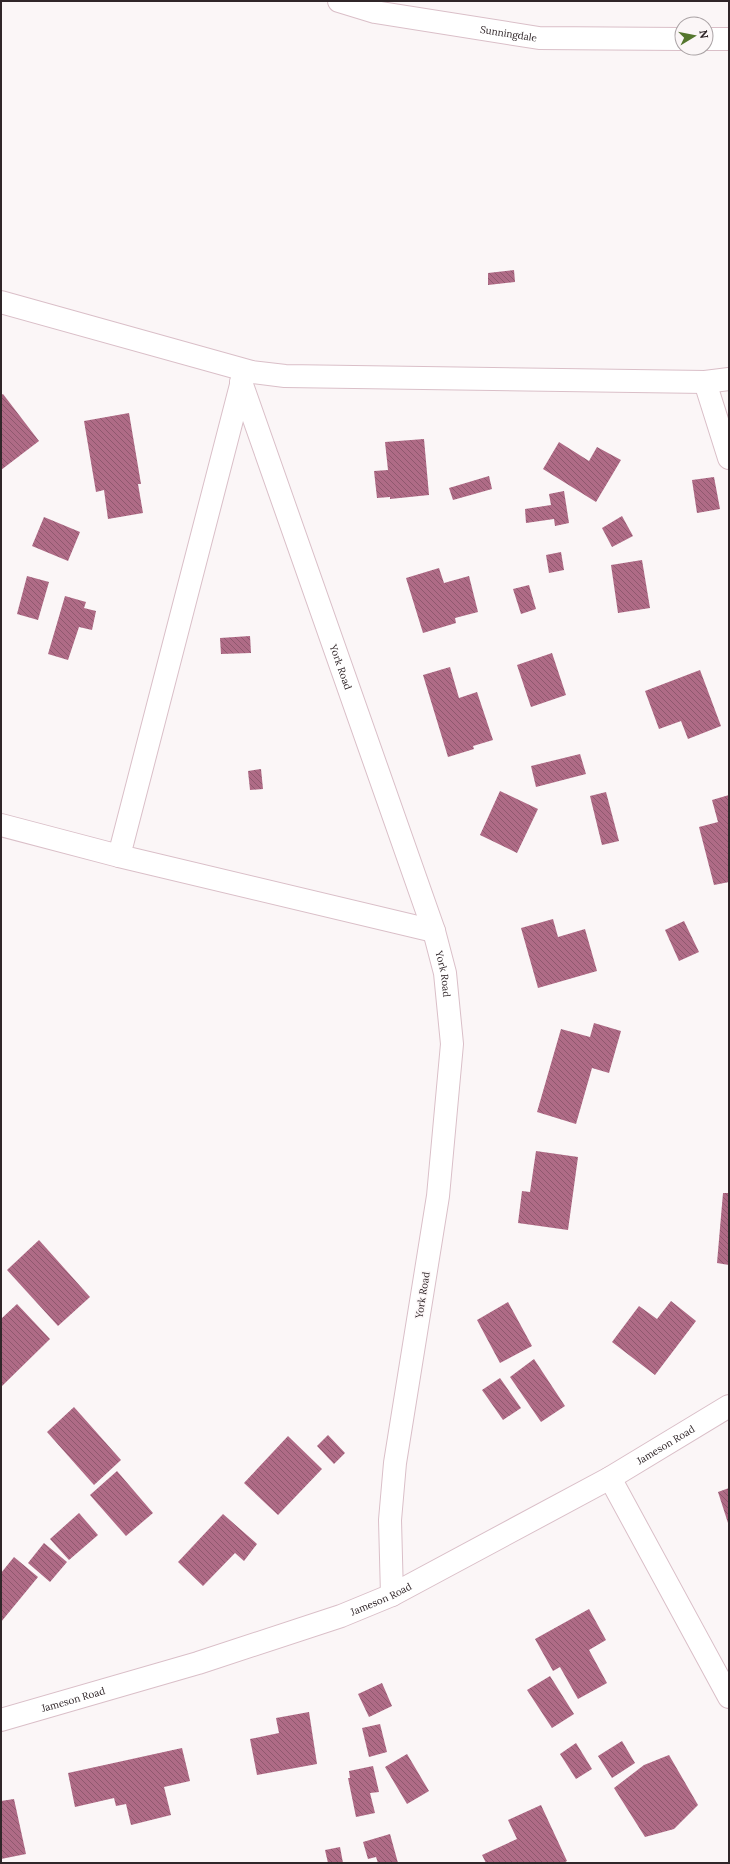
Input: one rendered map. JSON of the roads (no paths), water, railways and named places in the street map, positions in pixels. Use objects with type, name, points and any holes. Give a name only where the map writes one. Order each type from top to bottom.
[{"type":"street","name":"Sunningdale","points":[[339,1],[375,12],[539,38],[674,39]]},
{"type":"street","points":[[714,39],[729,39]]},
{"type":"street","points":[[1,302],[247,377],[285,376],[705,382],[729,379]]},
{"type":"street","points":[[120,856],[247,377]]},
{"type":"street","name":"York Road","points":[[247,377],[434,931],[445,974],[452,1044],[438,1196],[395,1463],[390,1520],[392,1595]]},
{"type":"street","points":[[705,382],[729,458]]},
{"type":"street","points":[[1,825],[120,856],[434,931]]},
{"type":"street","name":"Jameson Road","points":[[1,1720],[205,1660],[341,1616],[392,1595],[610,1478],[729,1406]]},
{"type":"street","points":[[610,1478],[729,1697]]}]
